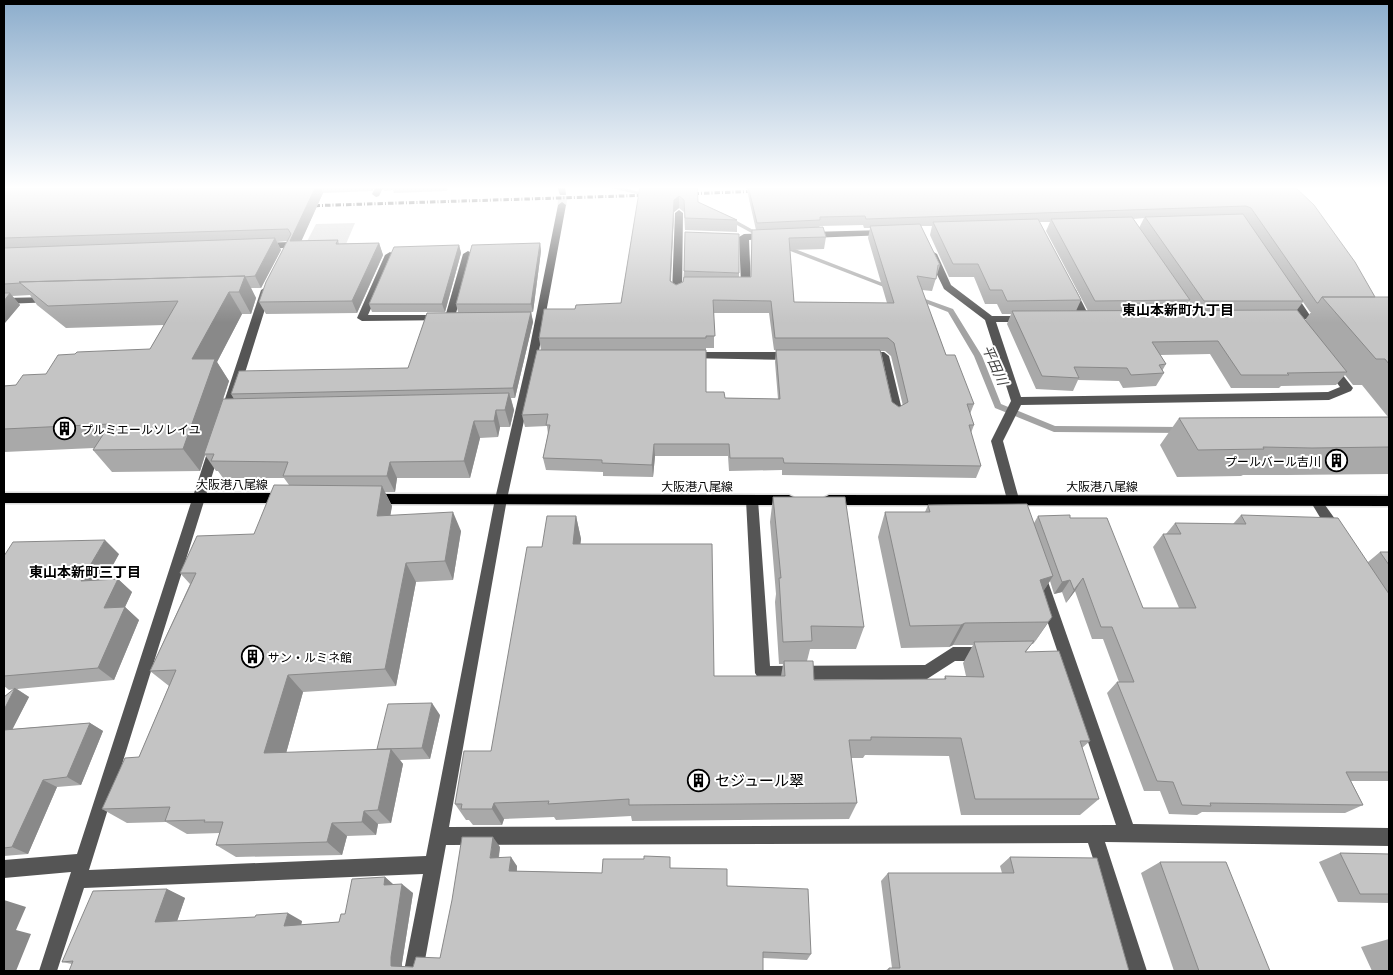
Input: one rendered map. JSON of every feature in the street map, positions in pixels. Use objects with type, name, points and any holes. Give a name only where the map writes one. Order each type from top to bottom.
[{"type":"main road","name":"大阪港八尾線","points":[[4,498],[297,498]]},
{"type":"main road","name":"大阪港八尾線","points":[[355,499],[800,500]]},
{"type":"main road","name":"大阪港八尾線","points":[[820,500],[1389,501]]},
{"type":"street","points":[[414,971],[517,404],[538,356],[536,317],[556,232]]},
{"type":"street","points":[[680,287],[682,232]]},
{"type":"street","points":[[799,236],[894,233]]},
{"type":"street","points":[[726,286],[746,286],[743,237],[776,236]]},
{"type":"street","points":[[926,241],[947,287],[990,319],[1038,319]]},
{"type":"street","points":[[251,246],[290,245],[282,261]]},
{"type":"street","points":[[390,255],[362,318],[454,318],[468,254]]},
{"type":"street","points":[[48,971],[220,432],[232,409],[260,293],[273,277]]},
{"type":"street","points":[[1064,277],[1085,318]]},
{"type":"street","points":[[1284,285],[1311,317],[1291,317]]},
{"type":"street","points":[[4,301],[58,300]]},
{"type":"street","points":[[990,319],[1014,408],[996,440],[1022,527]]},
{"type":"street","points":[[677,356],[804,356]]},
{"type":"street","points":[[854,356],[884,356],[897,414]]},
{"type":"street","points":[[1014,408],[1329,396],[1346,388],[1322,356]]},
{"type":"street","points":[[752,500],[762,673],[927,672],[954,654],[1000,654]]},
{"type":"street","points":[[1316,501],[1342,542]]},
{"type":"street","points":[[1034,563],[1127,833]]},
{"type":"street","points":[[1046,653],[1065,652]]},
{"type":"street","points":[[439,836],[1127,833],[1389,836]]},
{"type":"street","points":[[1094,834],[1138,971]]},
{"type":"street","points":[[4,869],[80,870],[433,865]]},
{"type":"shaded area","points":[[312,232],[351,232],[343,251],[302,251]]},
{"type":"building","points":[[4,232],[209,232],[4,238]]},
{"type":"building","points":[[290,232],[294,232],[290,241],[338,240],[336,244],[379,243],[352,301],[259,302],[266,282],[291,234]]},
{"type":"building","points":[[633,232],[672,232],[670,281],[676,285],[683,282],[684,277],[751,277],[752,232],[824,232],[826,237],[789,238],[794,302],[894,303],[872,232],[924,232],[940,265],[938,265],[936,279],[917,276],[946,355],[955,355],[974,404],[967,404],[974,425],[969,425],[981,466],[784,463],[783,458],[730,458],[729,444],[654,444],[652,465],[602,463],[602,460],[543,458],[550,425],[546,425],[548,414],[522,415],[537,350],[706,350],[706,392],[724,392],[725,398],[780,399],[776,350],[880,350],[892,402],[899,407],[908,402],[894,343],[888,338],[775,338],[771,301],[713,300],[715,336],[706,336],[706,338],[539,338],[544,309],[575,309],[576,305],[621,303]]},
{"type":"building","points":[[685,232],[739,234],[739,273],[684,271]]},
{"type":"building","points":[[938,232],[1045,232],[1081,300],[1007,301],[1002,290],[990,290],[978,264],[953,264]]},
{"type":"building","points":[[1058,232],[1142,232],[1190,300],[1095,301]]},
{"type":"building","points":[[1155,232],[1255,232],[1303,301],[1204,301]]},
{"type":"building","points":[[1267,232],[1333,232],[1355,262],[1375,297],[1322,297],[1317,303]]},
{"type":"building","points":[[275,238],[255,276],[19,282],[21,283],[4,284],[4,248]]},
{"type":"building","points":[[540,243],[531,304],[456,304],[472,245]]},
{"type":"building","points":[[459,245],[442,304],[369,304],[394,247]]},
{"type":"building","points":[[245,276],[239,292],[229,292],[192,359],[215,359],[183,449],[93,450],[110,424],[4,429],[4,386],[16,385],[23,375],[46,374],[58,355],[75,354],[77,352],[150,349],[178,301],[48,306],[19,282]]},
{"type":"building","points":[[4,293],[10,293],[4,301]]},
{"type":"building","points":[[1322,297],[1389,297],[1389,364],[1385,359],[1376,359]]},
{"type":"building","points":[[1297,310],[1347,372],[1241,375],[1218,341],[1152,342],[1166,364],[1159,365],[1164,373],[1131,375],[1127,368],[1074,367],[1079,378],[1042,376],[1012,311]]},
{"type":"building","points":[[531,312],[513,388],[231,394],[239,371],[408,368],[427,313]]},
{"type":"building","points":[[509,393],[505,410],[496,410],[494,421],[474,421],[464,461],[390,462],[387,476],[283,476],[288,462],[211,461],[214,454],[204,454],[223,399]]},
{"type":"building","points":[[1389,417],[1389,447],[1263,447],[1264,449],[1198,450],[1179,418]]},
{"type":"building","points":[[274,485],[382,486],[377,516],[453,512],[445,561],[406,563],[385,669],[288,675],[264,753],[391,749],[378,810],[364,811],[362,822],[332,823],[327,842],[216,845],[223,822],[204,822],[205,820],[165,821],[170,807],[102,809],[125,758],[139,757],[176,670],[150,671],[196,573],[180,573],[197,536],[254,534]]},
{"type":"building","points":[[773,497],[845,497],[864,627],[811,626],[812,641],[783,642],[779,578],[781,578]]},
{"type":"building","points":[[1027,504],[1053,576],[1040,580],[1052,617],[1048,622],[910,626],[885,512],[930,512],[928,505]]},
{"type":"building","points":[[1070,515],[1070,518],[1107,518],[1143,608],[1196,608],[1163,534],[1181,534],[1175,523],[1246,524],[1241,515],[1338,518],[1389,594],[1389,772],[1346,772],[1363,805],[1210,803],[1211,806],[1182,805],[1173,782],[1157,781],[1117,682],[1134,682],[1112,627],[1101,627],[1083,578],[1074,590],[1070,580],[1062,582],[1038,516]]},
{"type":"building","points":[[547,516],[576,516],[573,544],[712,544],[714,676],[785,676],[784,661],[813,661],[814,680],[946,679],[945,676],[984,677],[974,642],[1034,641],[1025,652],[1059,651],[1090,741],[1080,741],[1099,799],[975,799],[961,738],[871,737],[871,740],[849,740],[857,803],[629,805],[629,799],[548,804],[549,801],[494,803],[492,809],[461,809],[462,804],[455,804],[464,751],[491,751],[527,547],[542,547]]},
{"type":"building","points":[[105,540],[81,581],[118,579],[104,608],[125,607],[98,668],[4,676],[4,556],[13,542]]},
{"type":"building","points":[[1380,552],[1389,552],[1389,565]]},
{"type":"building","points":[[15,688],[4,710],[4,697]]},
{"type":"building","points":[[432,703],[422,748],[377,749],[388,704]]},
{"type":"building","points":[[90,723],[67,777],[43,780],[12,847],[4,848],[4,730]]},
{"type":"building","points":[[462,837],[493,837],[490,858],[511,857],[509,871],[602,873],[603,859],[644,859],[644,856],[670,857],[670,868],[727,869],[727,886],[808,889],[811,954],[763,952],[763,971],[69,971],[73,961],[62,962],[93,891],[167,889],[155,922],[255,917],[256,915],[288,913],[284,926],[339,922],[341,914],[345,914],[352,879],[385,877],[384,885],[402,884],[391,966],[413,967],[416,957],[440,958]]},
{"type":"building","points":[[1340,853],[1389,854],[1389,894],[1360,894]]},
{"type":"building","points":[[1010,857],[1097,858],[1129,971],[889,971],[889,968],[900,968],[888,873],[1014,873]]},
{"type":"building","points":[[1160,862],[1226,862],[1270,971],[1199,971]]},
{"type":"waterway","name":"平田川","points":[[753,232],[761,236]]},
{"type":"waterway","name":"平田川","points":[[782,246],[891,288]]},
{"type":"waterway","name":"平田川","points":[[917,298],[951,311],[978,356],[998,406],[1054,429],[1183,430]]},
{"type":"place","name":"プルミエールソレイユ","points":[[65,429]]},
{"type":"place","name":"プールバール吉川","points":[[1337,461]]},
{"type":"place","name":"サン・ルミネ館","points":[[252,657]]},
{"type":"place","name":"セジュール翠","points":[[699,780]]},
{"type":"district","name":"東山本新町九丁目","points":[[1178,310]]},
{"type":"district","name":"東山本新町三丁目","points":[[85,572]]}]
